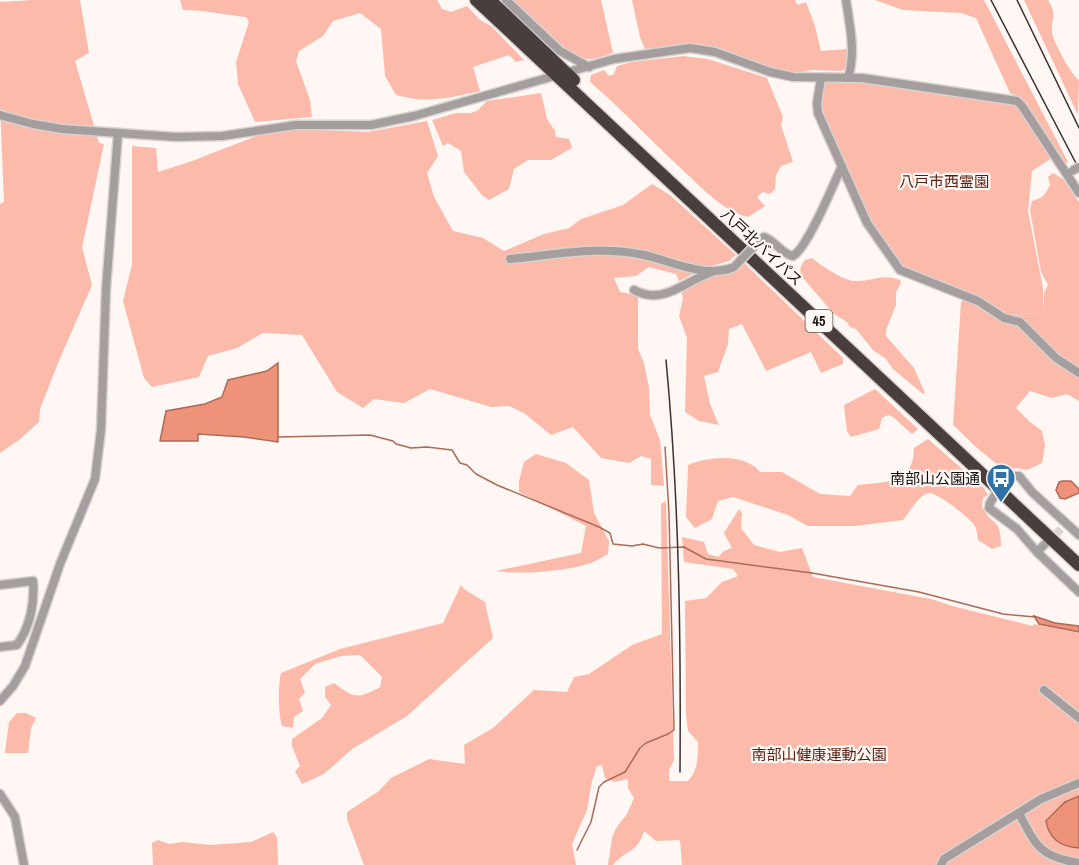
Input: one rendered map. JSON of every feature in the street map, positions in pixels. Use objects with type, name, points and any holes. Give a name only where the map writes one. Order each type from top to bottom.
[{"type":"highway","name":"八戸北バイパス","points":[[476,0],[523,46],[563,75]]},
{"type":"highway","name":"八戸北バイパス","points":[[490,0],[563,75],[1079,565]]},
{"type":"highway","name":"八戸北バイパス","points":[[999,487],[1079,556]]},
{"type":"street","points":[[506,0],[560,51],[589,67]]},
{"type":"street","points":[[846,0],[852,36],[852,58],[848,78]]},
{"type":"street","points":[[0,115],[62,129],[196,137],[222,136],[296,125],[386,123],[630,56],[690,48],[715,52],[781,76],[848,78],[903,84],[1017,102],[1072,171],[1079,193]]},
{"type":"street","points":[[821,78],[817,103],[818,113],[867,223],[900,270],[978,301],[1004,318],[1020,322],[1056,358],[1079,373]]},
{"type":"street","points":[[0,701],[13,686],[25,666],[60,564],[95,479],[101,430],[106,289],[118,133]]},
{"type":"street","points":[[510,259],[586,251],[613,251],[644,255],[708,271],[723,271],[734,267],[764,237],[769,238],[793,256],[797,254],[809,236],[842,166]]},
{"type":"street","points":[[634,290],[649,297],[661,295],[715,271]]},
{"type":"street","points":[[1079,535],[1063,526],[1018,476],[1012,476],[999,487],[990,503],[989,508],[1017,529],[1037,552],[1079,592]]},
{"type":"street","points":[[1037,552],[1045,544]]},
{"type":"street","points":[[0,585],[33,581],[35,599],[18,645],[0,646]]},
{"type":"street","points":[[1044,690],[1079,718]]},
{"type":"street","points":[[940,865],[944,859],[1041,799],[1079,783]]},
{"type":"street","points":[[0,794],[15,817],[24,865]]},
{"type":"street","points":[[1020,813],[1035,842],[1043,851],[1062,860],[1079,863]]},
{"type":"green space","points":[[80,0],[89,53],[75,61],[99,143],[104,144],[82,247],[92,285],[40,409],[39,422],[0,453],[0,204],[4,202],[0,105],[0,2]]},
{"type":"green space","points":[[180,0],[437,0],[442,9],[451,12],[467,6],[480,20],[491,26],[524,60],[516,62],[509,55],[473,67],[480,91],[428,100],[396,95],[385,76],[381,29],[360,13],[333,21],[323,36],[299,51],[296,61],[310,100],[312,117],[255,122],[238,84],[236,62],[249,22],[246,17],[183,10]]},
{"type":"green space","points":[[511,0],[601,0],[613,53],[590,59],[570,52],[547,36]]},
{"type":"green space","points":[[632,0],[795,0],[797,5],[806,2],[821,51],[847,49],[849,52],[846,68],[842,71],[812,70],[796,73],[777,70],[701,44],[645,49]]},
{"type":"green space","points":[[875,0],[984,0],[1068,162],[1065,164],[1026,103],[1020,97],[1010,93],[976,18],[961,13],[903,10]]},
{"type":"green space","points":[[1024,0],[1048,0],[1051,5],[1053,37],[1068,66],[1079,80],[1078,115]]},
{"type":"green space","points":[[683,56],[708,59],[767,78],[783,117],[781,125],[793,162],[781,166],[776,175],[775,189],[770,194],[763,192],[757,197],[765,206],[748,217],[731,211],[708,194],[590,82],[591,75],[604,70],[609,76],[614,74],[617,66]]},
{"type":"green space","name":"八戸市西霊園","points":[[823,81],[879,85],[999,100],[1020,108],[1052,158],[1032,171],[1028,211],[1043,288],[1043,313],[1044,293],[1048,285],[1041,272],[1030,210],[1032,201],[1045,194],[1050,185],[1048,177],[1053,173],[1063,179],[1079,202],[1079,401],[1067,394],[1052,398],[1030,391],[1016,408],[1042,431],[1045,445],[1042,463],[1027,470],[1016,468],[1005,471],[953,425],[961,302],[965,298],[979,304],[993,316],[1040,313],[1002,315],[976,298],[901,270],[884,248],[859,204],[819,111],[818,103]]},
{"type":"green space","points":[[541,93],[547,119],[556,137],[569,139],[572,148],[551,160],[528,160],[514,169],[509,189],[489,200],[482,195],[464,172],[461,151],[448,143],[443,146],[432,120],[456,113],[471,113],[487,101]]},
{"type":"green space","points":[[427,121],[438,156],[427,173],[434,197],[453,231],[483,238],[504,251],[544,234],[569,228],[581,219],[623,205],[652,184],[670,195],[736,255],[729,261],[704,268],[679,281],[676,274],[649,267],[636,276],[614,278],[620,292],[638,295],[638,349],[644,363],[649,388],[650,415],[660,440],[664,486],[651,485],[651,459],[641,456],[629,463],[601,458],[573,427],[551,435],[524,413],[509,406],[491,407],[430,389],[404,403],[374,399],[363,408],[337,392],[302,335],[263,333],[237,348],[208,356],[199,377],[152,387],[144,378],[123,301],[132,264],[132,146],[156,148],[158,172],[262,134],[297,129],[368,132]]},
{"type":"green space","points":[[812,258],[832,272],[849,280],[860,281],[887,277],[900,280],[901,283],[896,292],[896,305],[886,330],[886,336],[914,368],[925,393],[923,394],[893,369],[856,329],[834,314],[802,277],[800,270],[802,265],[805,260]]},
{"type":"green space","points":[[743,262],[843,358],[843,364],[821,373],[811,352],[766,371],[742,324],[729,329],[728,344],[718,372],[704,376],[710,404],[719,425],[699,421],[685,412],[687,338],[679,316],[683,298],[681,291],[715,273],[732,273]]},
{"type":"green space","points":[[875,389],[918,429],[912,434],[888,415],[882,418],[879,429],[851,437],[847,431],[844,405]]},
{"type":"green space","points":[[928,439],[984,488],[988,495],[983,498],[982,507],[998,526],[1001,546],[992,549],[978,540],[975,526],[967,518],[946,501],[929,493],[918,500],[903,520],[855,526],[808,526],[788,515],[733,497],[718,501],[712,519],[695,528],[686,517],[688,465],[697,462],[716,458],[736,459],[753,466],[760,472],[782,472],[820,494],[850,496],[858,485],[888,481],[903,475],[913,460],[914,448]]},
{"type":"green space","points":[[536,454],[566,463],[589,480],[594,513],[609,541],[608,554],[591,563],[557,570],[496,571],[581,553],[586,526],[519,492],[519,481],[524,462]]},
{"type":"green space","name":"南部山健康運動公園","points":[[666,501],[674,760],[669,770],[669,781],[688,781],[696,768],[697,758],[698,742],[688,731],[686,715],[685,601],[706,598],[722,582],[738,576],[733,569],[684,562],[682,537],[704,542],[708,554],[718,557],[724,551],[732,548],[724,533],[739,509],[742,513],[741,528],[754,545],[780,552],[802,548],[813,577],[931,599],[1033,626],[1034,624],[1079,633],[1079,865],[682,865],[680,840],[656,841],[644,831],[635,848],[613,865],[608,865],[612,838],[634,798],[628,788],[628,779],[615,782],[605,778],[602,765],[597,766],[587,810],[572,844],[576,865],[364,865],[347,819],[347,812],[379,791],[391,778],[429,759],[465,764],[464,745],[493,728],[534,690],[567,692],[574,677],[589,674],[632,645],[662,634],[661,504]]},
{"type":"green space","points":[[461,585],[485,602],[493,638],[407,716],[352,749],[324,774],[302,784],[295,771],[300,766],[292,746],[292,739],[322,718],[331,705],[325,697],[325,687],[334,683],[357,696],[380,687],[382,677],[360,655],[341,656],[315,664],[300,679],[305,693],[299,699],[303,711],[294,717],[293,728],[282,726],[279,700],[281,673],[340,649],[443,623]]},
{"type":"green space","points":[[17,713],[26,713],[36,718],[31,728],[28,753],[5,753],[9,722]]},
{"type":"green space","points":[[273,832],[277,837],[278,865],[153,865],[152,843],[158,840],[169,844],[182,842],[210,845],[251,842]]},
{"type":"shaded area","points":[[278,363],[278,442],[198,434],[198,441],[160,441],[166,411],[205,404],[222,397],[228,380],[267,371]]},
{"type":"shaded area","points":[[1071,481],[1079,489],[1079,493],[1065,499],[1060,498],[1056,490],[1059,482]]},
{"type":"shaded area","points":[[1034,616],[1055,623],[1079,626],[1079,632],[1039,624]]},
{"type":"shaded area","points":[[1079,796],[1079,848],[1057,841],[1050,833],[1046,821],[1065,802]]},
{"type":"waterway","points":[[278,437],[370,435],[411,448],[452,450],[460,463],[467,465],[476,474],[599,527],[610,533],[613,544],[632,546],[643,544],[659,548],[684,547],[706,559],[812,573],[919,592],[1003,614],[1035,617]]},
{"type":"waterway","points":[[577,850],[591,822],[599,787],[604,782],[625,772],[640,748],[646,743],[674,730],[669,513],[665,447]]},
{"type":"tunnel","points":[[1048,542],[1061,529]]},
{"type":"railway","points":[[991,0],[1079,169]]},
{"type":"railway","points":[[1017,0],[1079,128]]},
{"type":"railway","points":[[666,360],[674,463],[678,566],[680,772]]},
{"type":"place","name":"南部山公園通","points":[[1001,504]]}]
